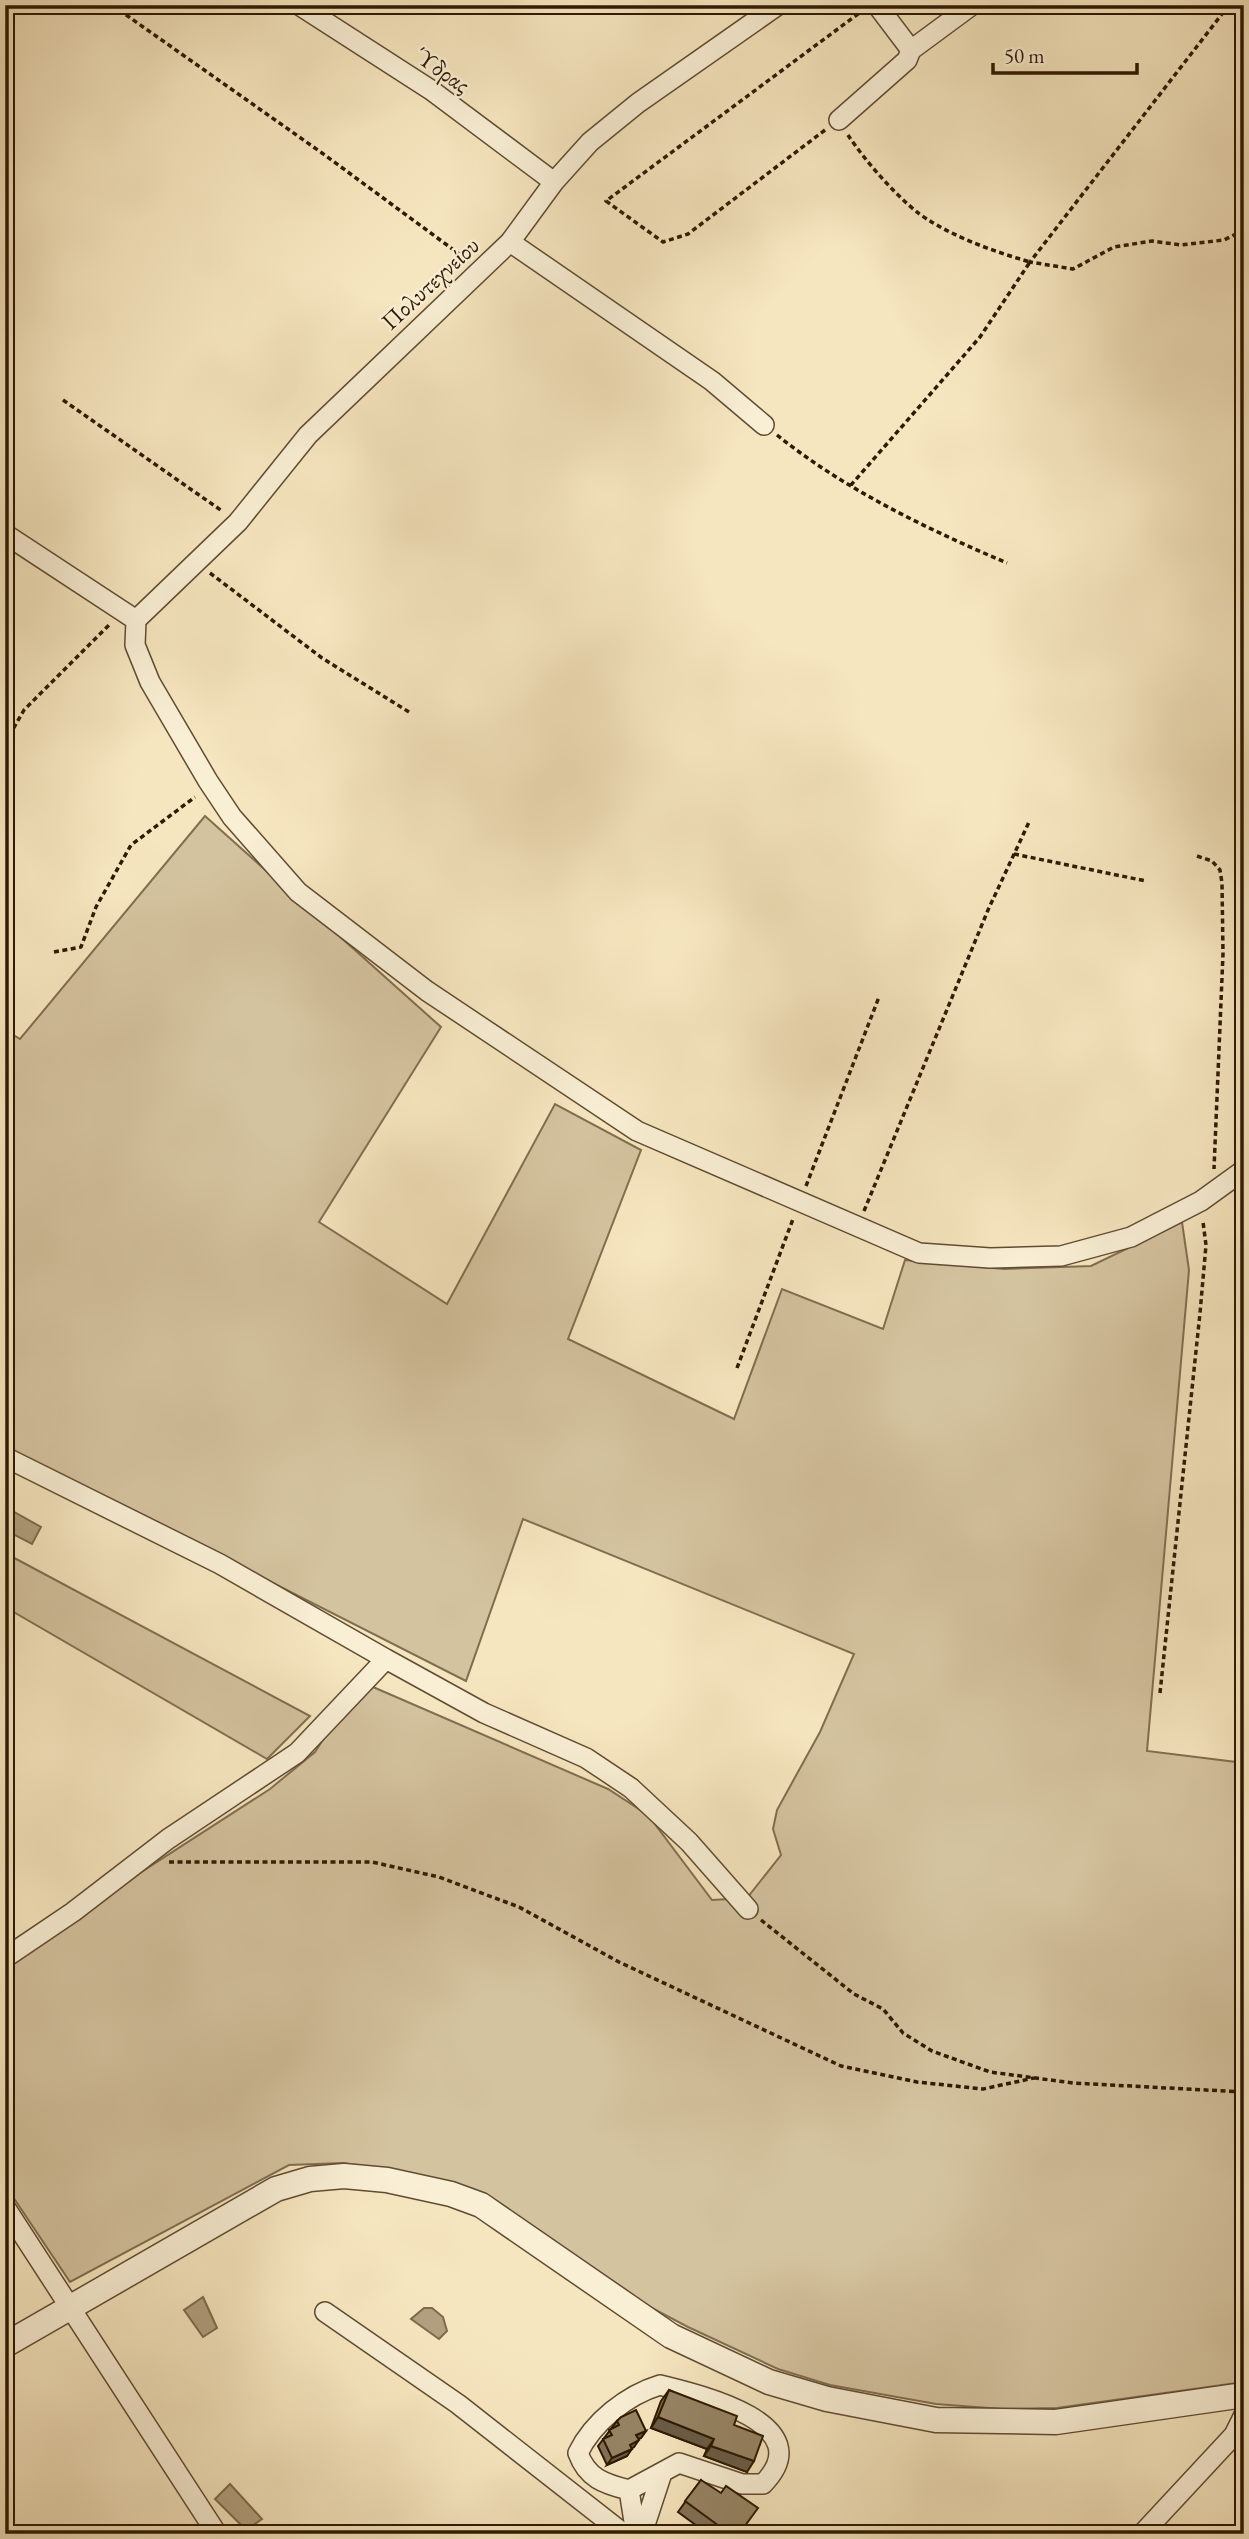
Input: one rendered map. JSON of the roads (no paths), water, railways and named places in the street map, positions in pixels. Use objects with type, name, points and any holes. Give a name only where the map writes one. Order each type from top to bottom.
[{"type":"street","name":"Ύδρας","points":[[299,5],[431,90],[554,182]]},
{"type":"street","name":"Πολυτεχνείου","points":[[129,615],[197,563],[238,522],[308,435],[510,242],[554,182],[590,142],[638,103],[778,5]]},
{"type":"street","points":[[877,5],[912,50]]},
{"type":"street","points":[[838,120],[907,60],[912,50],[972,5]]},
{"type":"street","points":[[510,242],[712,381],[764,425]]},
{"type":"street","points":[[5,534],[129,615],[135,645],[149,682],[208,781],[232,817],[298,892],[427,991],[637,1131],[919,1253],[990,1258],[1061,1256],[1131,1237],[1207,1197],[1244,1170]]},
{"type":"street","points":[[5,1457],[220,1564],[484,1713],[586,1758],[631,1788],[689,1842],[748,1909]]},
{"type":"street","points":[[5,1958],[74,1912],[168,1839],[297,1753],[386,1659]]},
{"type":"street","points":[[5,2345],[276,2189],[310,2179],[344,2176],[418,2186],[481,2205],[671,2336],[769,2382],[827,2399],[936,2420],[1043,2423],[1118,2415],[1244,2395]]},
{"type":"street","points":[[5,2207],[216,2534]]},
{"type":"street","points":[[325,2312],[458,2403],[624,2534]]},
{"type":"street","points":[[660,2385],[716,2399],[764,2423],[780,2452],[778,2469],[763,2484],[742,2484],[679,2463],[629,2490],[595,2479],[583,2467],[578,2453],[586,2436],[617,2408],[640,2391],[660,2385]]},
{"type":"street","points":[[1142,2534],[1234,2435],[1244,2415]]},
{"type":"street","points":[[639,2534],[662,2473]]},
{"type":"street","points":[[629,2490],[639,2534]]}]
